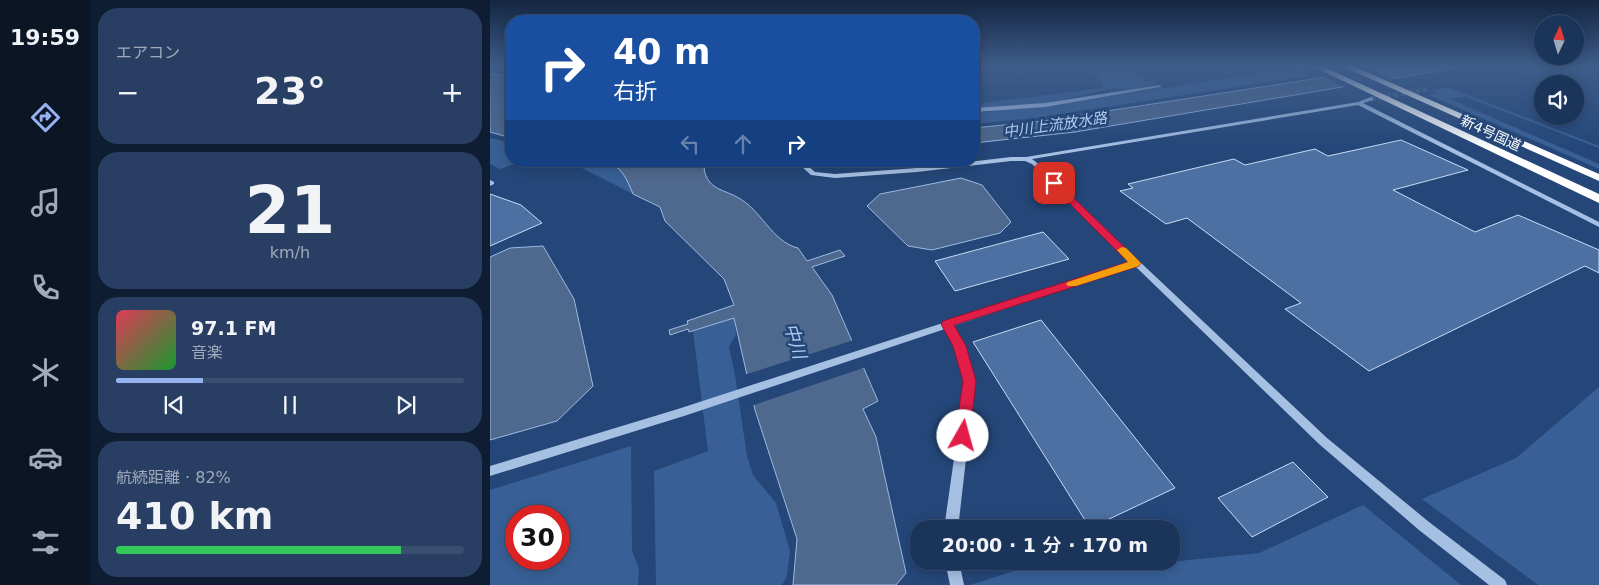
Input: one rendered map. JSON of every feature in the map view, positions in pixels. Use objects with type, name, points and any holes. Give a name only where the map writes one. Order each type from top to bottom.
[{"type":"highway","name":"新4号国道","points":[[1368,93],[1599,199]]},
{"type":"highway","name":"新4号国道","points":[[1408,93],[1599,178]]},
{"type":"street","points":[[980,110],[1045,105],[1115,93]]},
{"type":"street","points":[[1026,160],[1033,156],[1359,103],[1371,95]]},
{"type":"street","points":[[1359,103],[1599,225]]},
{"type":"street","points":[[980,163],[1011,159],[1026,160],[1034,163],[1323,441],[1424,526],[1500,585]]},
{"type":"street","points":[[805,167],[813,174],[835,176],[943,167]]},
{"type":"street","points":[[490,471],[680,413],[1136,263]]},
{"type":"street","points":[[947,324],[960,346],[970,381],[952,520]]},
{"type":"street","points":[[954,570],[957,585]]},
{"type":"shaded area","points":[[1061,93],[1090,93],[1043,104],[980,108],[980,103]]},
{"type":"shaded area","points":[[1129,93],[1195,93],[1034,118],[980,123],[980,112],[1046,106]]},
{"type":"shaded area","points":[[1464,93],[1534,121],[1534,123],[1466,97],[1452,98],[1452,100],[1599,164],[1599,169],[1429,95]]},
{"type":"shaded area","points":[[1539,125],[1545,125],[1599,146],[1599,148]]},
{"type":"shaded area","points":[[490,138],[505,142],[506,167],[500,169],[490,164]]},
{"type":"shaded area","points":[[580,167],[617,167],[627,178],[633,194]]},
{"type":"shaded area","points":[[734,317],[736,334],[729,347],[747,456],[753,475],[776,503],[790,551],[787,576],[782,585],[656,585],[654,471],[708,451],[693,331]]},
{"type":"shaded area","points":[[1599,387],[1599,585],[1538,585],[1422,499],[1516,458]]},
{"type":"shaded area","points":[[631,446],[632,550],[639,569],[638,585],[490,585],[490,490]]},
{"type":"shaded area","points":[[1363,505],[1461,585],[970,585],[1017,570],[1180,570],[1180,561],[1259,553]]},
{"type":"water","points":[[490,93],[505,93],[505,136],[490,132]]},
{"type":"water","name":"中川上流放水路","points":[[1221,93],[1305,93],[1075,132],[980,142],[980,127],[1043,121]]},
{"type":"water","name":"中川","points":[[616,167],[706,167],[704,169],[706,176],[712,185],[745,202],[781,239],[789,245],[798,248],[807,261],[840,250],[845,256],[812,267],[832,295],[878,401],[863,409],[876,437],[906,573],[896,585],[793,585],[797,539],[755,410],[734,318],[689,332],[688,329],[670,335],[669,330],[688,324],[687,321],[734,305],[724,279],[665,221],[660,207],[633,194],[620,170]]},
{"type":"water","points":[[961,178],[982,185],[1011,222],[1000,233],[932,250],[908,246],[867,206],[880,194]]},
{"type":"water","points":[[543,246],[574,299],[593,386],[557,421],[490,440],[490,257],[510,248]]},
{"type":"pier","points":[[854,340],[866,367],[751,406],[744,375]]},
{"type":"building","points":[[1401,140],[1468,170],[1393,190],[1475,232],[1518,215],[1599,250],[1599,273],[1585,266],[1369,371],[1285,309],[1301,303],[1187,218],[1166,224],[1120,191],[1133,188],[1128,184],[1234,159],[1245,165],[1315,149],[1328,156]]},
{"type":"building","points":[[490,194],[521,205],[542,223],[490,246]]},
{"type":"building","points":[[1043,232],[1069,259],[955,291],[935,261]]},
{"type":"building","points":[[1041,320],[1175,488],[1107,520],[1085,520],[973,342]]},
{"type":"building","points":[[1293,462],[1328,497],[1252,537],[1218,498]]},
{"type":"tunnel","points":[[1371,99],[1404,93]]},
{"type":"slow traffic","points":[[1072,284],[1136,263],[1122,250]]},
{"type":"route","points":[[963,436],[970,381],[960,346],[947,324],[1136,263],[1054,183]]}]
